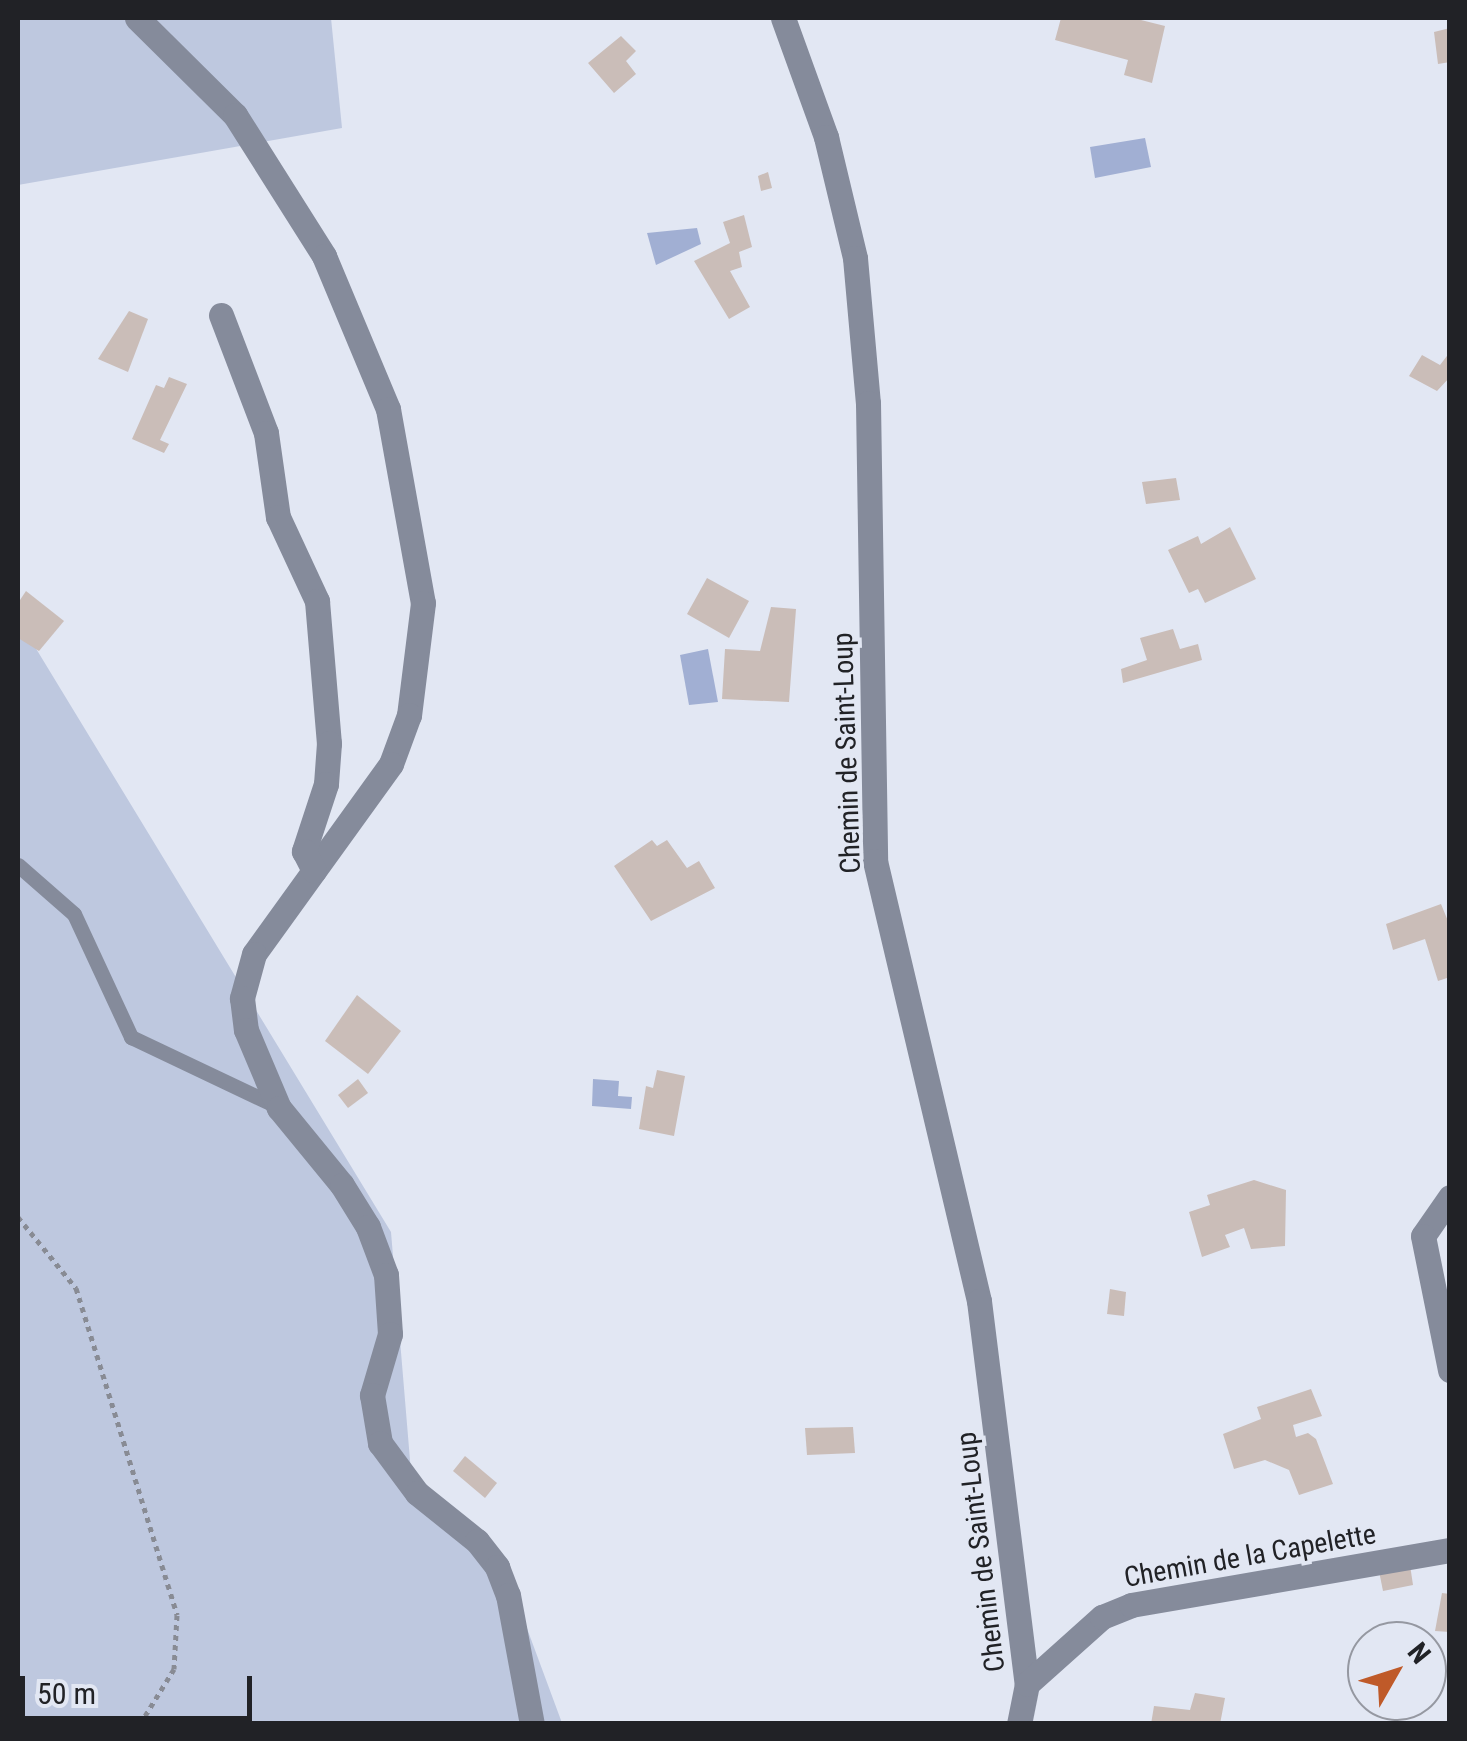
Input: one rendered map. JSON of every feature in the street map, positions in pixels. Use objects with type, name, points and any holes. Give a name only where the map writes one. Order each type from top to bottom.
[{"type":"street","points":[[137,18],[234,115],[324,256],[388,409],[412,518],[423,602],[409,715],[391,764],[254,954],[242,998],[246,1030],[280,1108],[368,1227],[386,1275],[390,1334],[372,1395],[380,1443],[418,1493],[477,1541],[497,1568],[508,1595],[532,1724]]},
{"type":"street","name":"Chemin de Saint-Loup","points":[[783,18],[826,137],[855,258],[868,403],[875,862],[980,1300],[1027,1684],[1019,1724]]},
{"type":"street","points":[[221,314],[266,433],[278,517],[317,601],[329,743],[326,784],[304,851],[314,870]]},
{"type":"street","points":[[1450,1197],[1423,1236],[1450,1370]]},
{"type":"street","name":"Chemin de la Capelette","points":[[1027,1684],[1102,1618],[1131,1605],[1450,1550]]},
{"type":"lane","points":[[18,864],[74,914],[132,1037],[280,1108]]},
{"type":"path","points":[[18,1217],[76,1288],[177,1615],[174,1669],[140,1724]]},
{"type":"shaded area","points":[[18,18],[331,18],[342,128],[18,185]]},
{"type":"shaded area","points":[[1145,138],[1151,167],[1095,178],[1090,147]]},
{"type":"shaded area","points":[[697,228],[701,244],[656,265],[647,233]]},
{"type":"shaded area","points":[[18,619],[391,1232],[411,1472],[515,1596],[562,1723],[18,1723]]},
{"type":"shaded area","points":[[708,649],[718,702],[689,705],[680,655]]},
{"type":"shaded area","points":[[593,1079],[619,1081],[618,1096],[632,1097],[631,1109],[592,1106]]},
{"type":"building","points":[[1061,18],[1133,18],[1165,26],[1152,83],[1124,75],[1128,60],[1055,40]]},
{"type":"building","points":[[1450,28],[1450,62],[1438,64],[1434,32]]},
{"type":"building","points":[[621,36],[636,51],[626,61],[636,74],[614,93],[588,63]]},
{"type":"building","points":[[768,172],[772,188],[761,191],[758,176]]},
{"type":"building","points":[[744,215],[752,247],[739,252],[742,267],[730,271],[750,307],[729,319],[694,261],[730,243],[723,222]]},
{"type":"building","points":[[129,311],[148,319],[128,372],[98,359]]},
{"type":"building","points":[[1450,352],[1450,377],[1437,391],[1409,376],[1422,355],[1440,365]]},
{"type":"building","points":[[169,377],[187,384],[160,440],[169,444],[164,453],[132,439],[156,385],[164,388]]},
{"type":"building","points":[[1176,478],[1180,500],[1146,504],[1142,482]]},
{"type":"building","points":[[1230,527],[1256,579],[1205,603],[1198,589],[1189,593],[1168,550],[1198,536],[1201,544]]},
{"type":"building","points":[[707,578],[749,601],[729,638],[687,614]]},
{"type":"building","points":[[26,591],[64,621],[39,651],[18,638],[18,603]]},
{"type":"building","points":[[771,607],[796,609],[789,702],[722,699],[725,649],[760,651]]},
{"type":"building","points":[[1173,629],[1180,649],[1198,644],[1202,660],[1123,683],[1121,669],[1147,660],[1140,638]]},
{"type":"building","points":[[652,840],[657,846],[667,840],[687,868],[699,861],[715,888],[651,921],[614,866]]},
{"type":"building","points":[[1441,904],[1450,926],[1450,977],[1438,981],[1425,939],[1393,950],[1386,924]]},
{"type":"building","points":[[357,995],[401,1031],[368,1074],[325,1041]]},
{"type":"building","points":[[657,1070],[685,1076],[674,1136],[639,1129],[646,1086],[653,1088]]},
{"type":"building","points":[[358,1079],[368,1093],[348,1108],[338,1095]]},
{"type":"building","points":[[1254,1180],[1286,1190],[1285,1246],[1251,1249],[1244,1228],[1225,1235],[1230,1247],[1202,1257],[1189,1212],[1210,1205],[1207,1195]]},
{"type":"building","points":[[1110,1289],[1126,1292],[1124,1316],[1107,1314]]},
{"type":"building","points":[[1311,1389],[1322,1416],[1293,1425],[1296,1437],[1308,1433],[1316,1439],[1333,1484],[1299,1495],[1289,1470],[1265,1460],[1234,1469],[1223,1434],[1261,1419],[1257,1407]]},
{"type":"building","points":[[853,1427],[855,1453],[807,1455],[805,1428]]},
{"type":"building","points":[[465,1456],[497,1483],[485,1498],[453,1471]]},
{"type":"building","points":[[1410,1565],[1413,1585],[1383,1591],[1379,1571]]},
{"type":"building","points":[[1442,1593],[1450,1594],[1450,1632],[1447,1621],[1437,1621]]},
{"type":"building","points":[[1195,1693],[1225,1698],[1220,1724],[1151,1724],[1154,1706],[1190,1710]]}]
